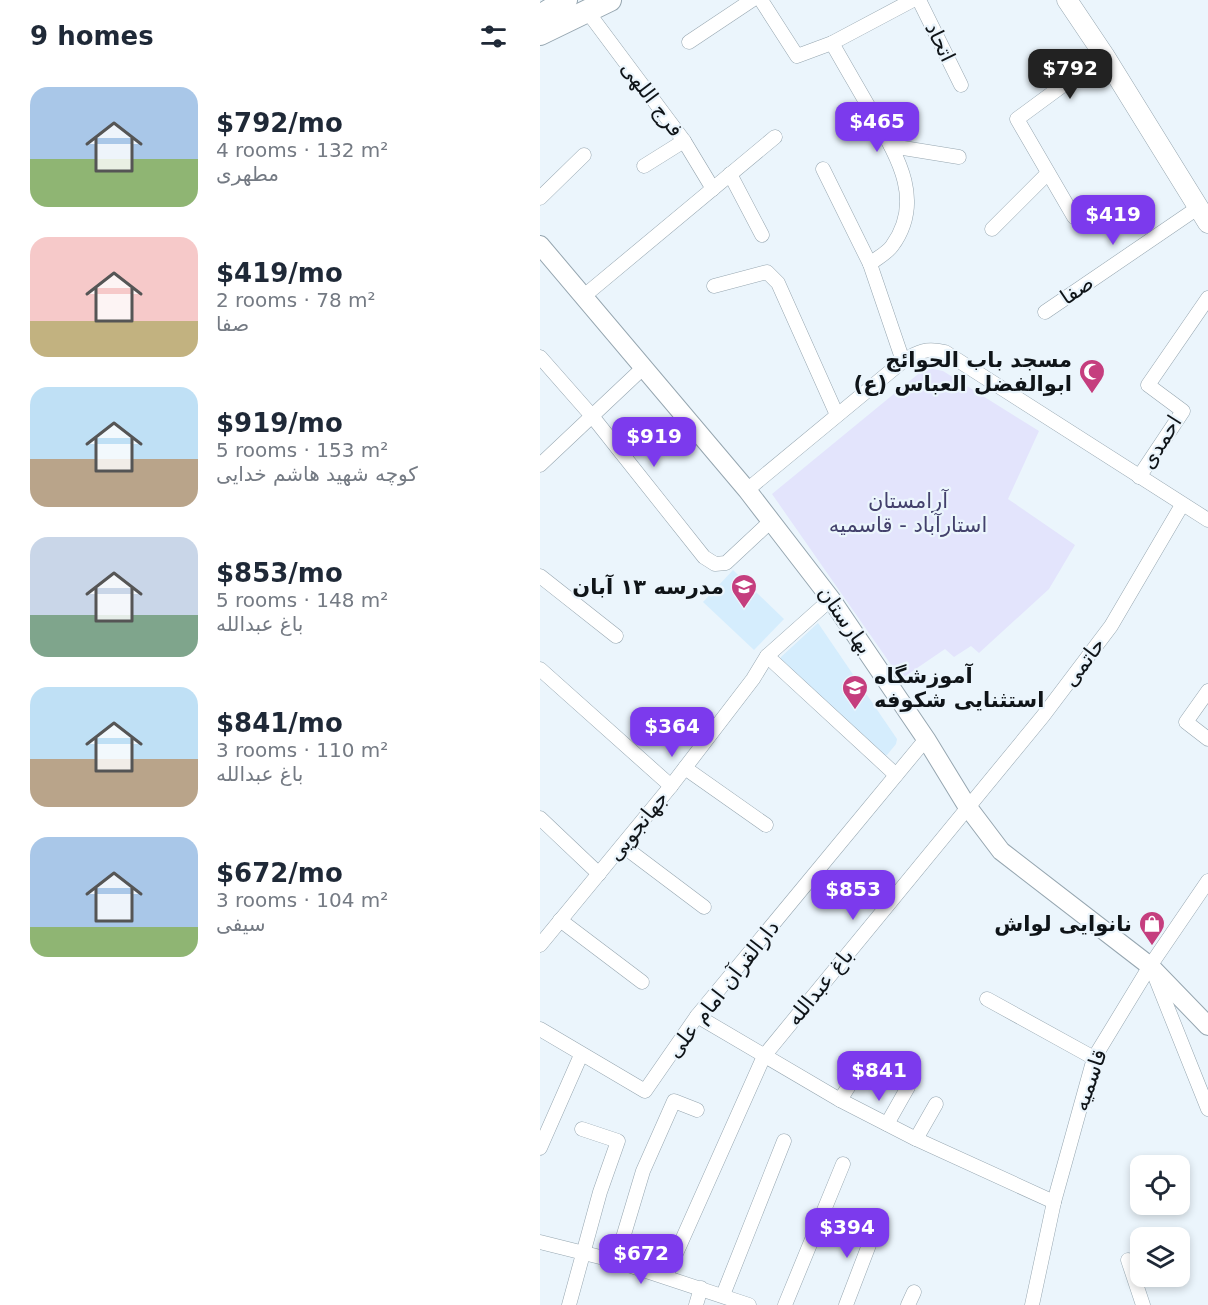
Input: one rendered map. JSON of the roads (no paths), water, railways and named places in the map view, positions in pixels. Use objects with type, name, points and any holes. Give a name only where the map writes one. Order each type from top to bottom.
[{"type":"main road","points":[[540,16],[566,0]]},
{"type":"main road","points":[[540,34],[610,0]]},
{"type":"main road","points":[[1067,0],[1104,55],[1203,215]]},
{"type":"street","points":[[689,42],[752,0]]},
{"type":"street","points":[[761,0],[797,57],[832,42],[913,0]]},
{"type":"street","name":"اتحاد","points":[[919,0],[962,85]]},
{"type":"street","name":"فرج اللهی","points":[[587,11],[684,141],[713,189]]},
{"type":"street","points":[[832,42],[891,146],[904,175],[908,196],[907,213],[891,247],[870,264]]},
{"type":"street","points":[[1074,217],[1017,119],[1104,55]]},
{"type":"street","points":[[584,296],[775,137]]},
{"type":"street","points":[[644,166],[684,141]]},
{"type":"street","points":[[891,146],[959,157]]},
{"type":"street","points":[[540,198],[584,155]]},
{"type":"street","points":[[823,169],[870,264],[903,361]]},
{"type":"street","points":[[992,229],[1048,173]]},
{"type":"street","points":[[730,174],[762,235]]},
{"type":"street","name":"صفا","points":[[1045,312],[1203,215]]},
{"type":"street","name":"بهارستان","points":[[540,245],[747,490],[831,599],[926,739],[967,806],[1001,851],[1150,966],[1208,1026]]},
{"type":"street","points":[[714,286],[767,273],[778,283],[837,415]]},
{"type":"street","name":"احمدی","points":[[1139,477],[1183,411],[1148,385],[1208,298]]},
{"type":"street","points":[[747,490],[903,361],[916,353],[930,349],[945,352],[1208,520]]},
{"type":"street","points":[[543,365],[592,416],[704,557],[715,564],[726,563],[771,521]]},
{"type":"street","points":[[540,465],[644,367]]},
{"type":"street","name":"حاتمی","points":[[967,806],[1042,716],[1111,626],[1182,505]]},
{"type":"street","points":[[540,576],[616,636]]},
{"type":"street","name":"جهانجویی","points":[[540,945],[671,786],[753,680],[767,656],[831,599]]},
{"type":"street","points":[[767,656],[896,776]]},
{"type":"street","points":[[540,669],[671,786]]},
{"type":"street","points":[[1208,691],[1186,722],[1208,739]]},
{"type":"street","name":"دارالقرآن امام علی","points":[[540,1029],[645,1091],[697,1016],[926,739]]},
{"type":"street","points":[[685,768],[766,825]]},
{"type":"street","name":"باغ عبدالله","points":[[666,1276],[764,1056],[967,806]]},
{"type":"street","points":[[540,818],[599,874]]},
{"type":"street","points":[[623,846],[704,906]]},
{"type":"street","name":"قاسمیه","points":[[1032,1305],[1054,1202],[1094,1058],[1150,966],[1208,881]]},
{"type":"street","points":[[560,920],[642,982]]},
{"type":"street","points":[[1150,966],[1208,1109]]},
{"type":"street","points":[[987,999],[1094,1058]]},
{"type":"street","points":[[697,1016],[840,1100],[916,1139],[1054,1202]]},
{"type":"street","points":[[541,1143],[581,1055]]},
{"type":"street","points":[[840,1100],[859,1070]]},
{"type":"street","points":[[887,1124],[908,1087]]},
{"type":"street","points":[[616,1261],[643,1171],[674,1101],[697,1110]]},
{"type":"street","points":[[916,1139],[936,1104]]},
{"type":"street","points":[[568,1305],[600,1192],[618,1141],[582,1129]]},
{"type":"street","points":[[723,1295],[784,1141]]},
{"type":"street","points":[[784,1305],[843,1164]]},
{"type":"street","points":[[846,1305],[878,1224]]},
{"type":"street","points":[[540,1242],[584,1251],[749,1305]]},
{"type":"street","points":[[1128,1260],[1143,1305]]},
{"type":"street","points":[[696,1305],[701,1288]]},
{"type":"place","name":"مسجد باب الحوائج ابوالفضل العباس (ع)","points":[[1092,395]]},
{"type":"place","name":"مدرسه ۱۳ آبان","points":[[744,610]]},
{"type":"place","name":"آموزشگاه استثنایی شکوفه","points":[[855,711]]},
{"type":"place","name":"نانوایی لواش","points":[[1152,947]]},
{"type":"park label","name":"آرامستان استارآباد - قاسمیه","points":[[908,513]]}]
